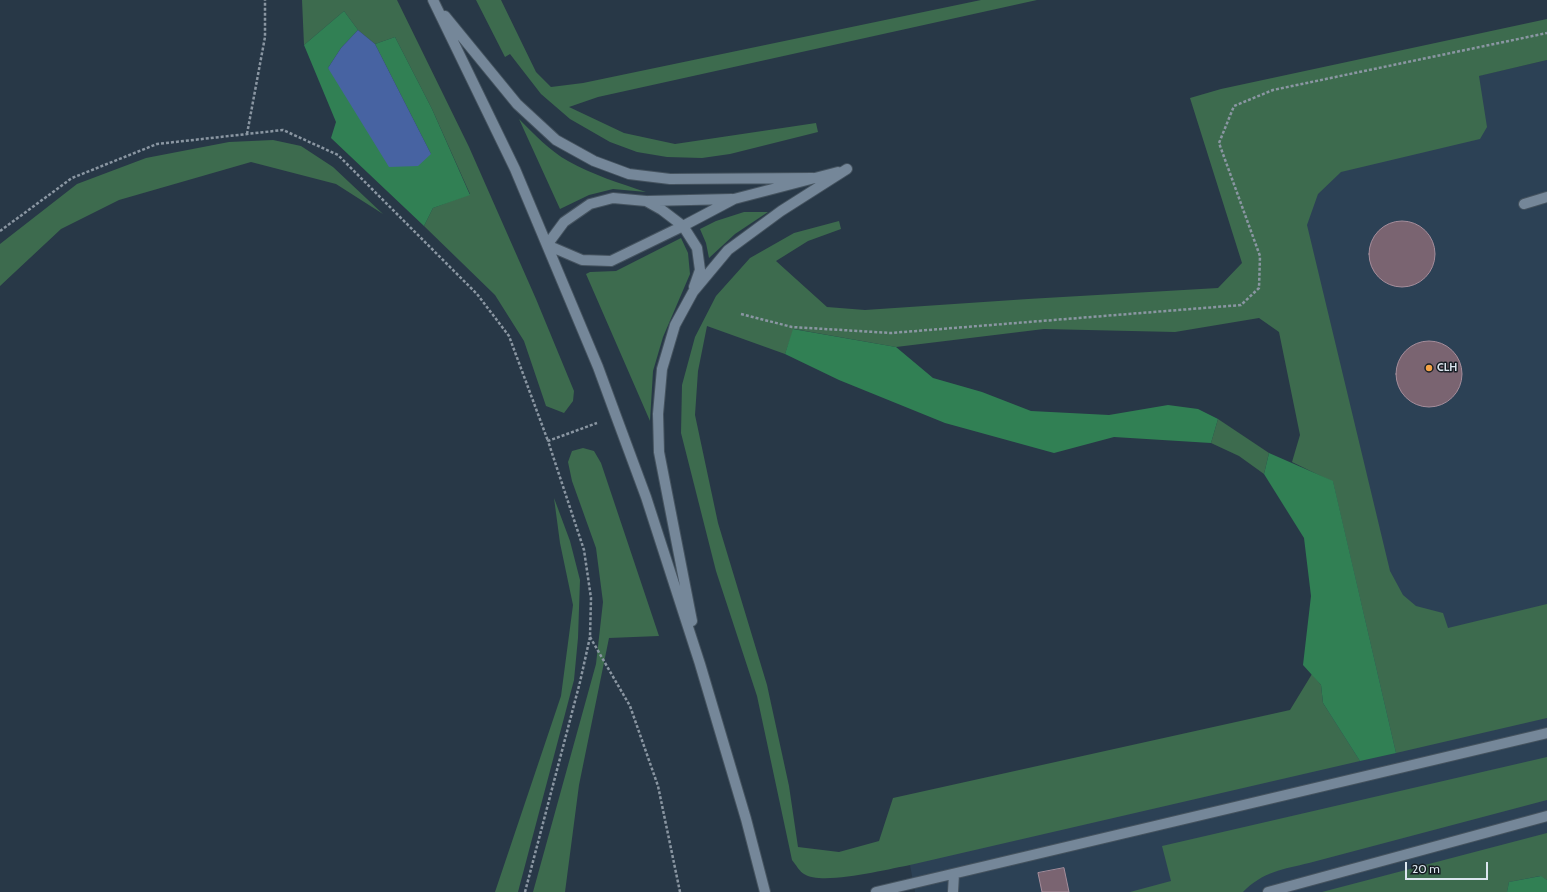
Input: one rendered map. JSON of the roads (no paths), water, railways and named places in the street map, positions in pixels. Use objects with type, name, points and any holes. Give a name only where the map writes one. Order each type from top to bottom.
[{"type":"street","points":[[433,1],[517,104],[556,140],[594,161],[629,174],[670,179],[813,178]]},
{"type":"street","points":[[433,1],[515,169],[598,368],[616,416],[646,497],[700,664],[746,820],[765,892]]},
{"type":"street","points":[[547,245],[582,260],[611,261],[734,199],[847,169],[781,211],[728,250],[693,292],[674,325],[662,369],[658,422],[659,452],[700,664]]},
{"type":"street","points":[[1524,204],[1547,197]]},
{"type":"street","points":[[547,245],[564,222],[590,204],[613,198],[646,201],[734,199]]},
{"type":"street","points":[[646,201],[662,210],[683,226],[697,248],[700,270],[693,292]]},
{"type":"street","points":[[876,892],[1547,733]]},
{"type":"street","points":[[1268,892],[1547,816]]},
{"type":"street","points":[[953,892],[954,874]]},
{"type":"water","points":[[358,30],[375,44],[431,154],[418,166],[389,167],[328,68],[341,48]]},
{"type":"place","name":"CLH","points":[[1429,368]]}]
